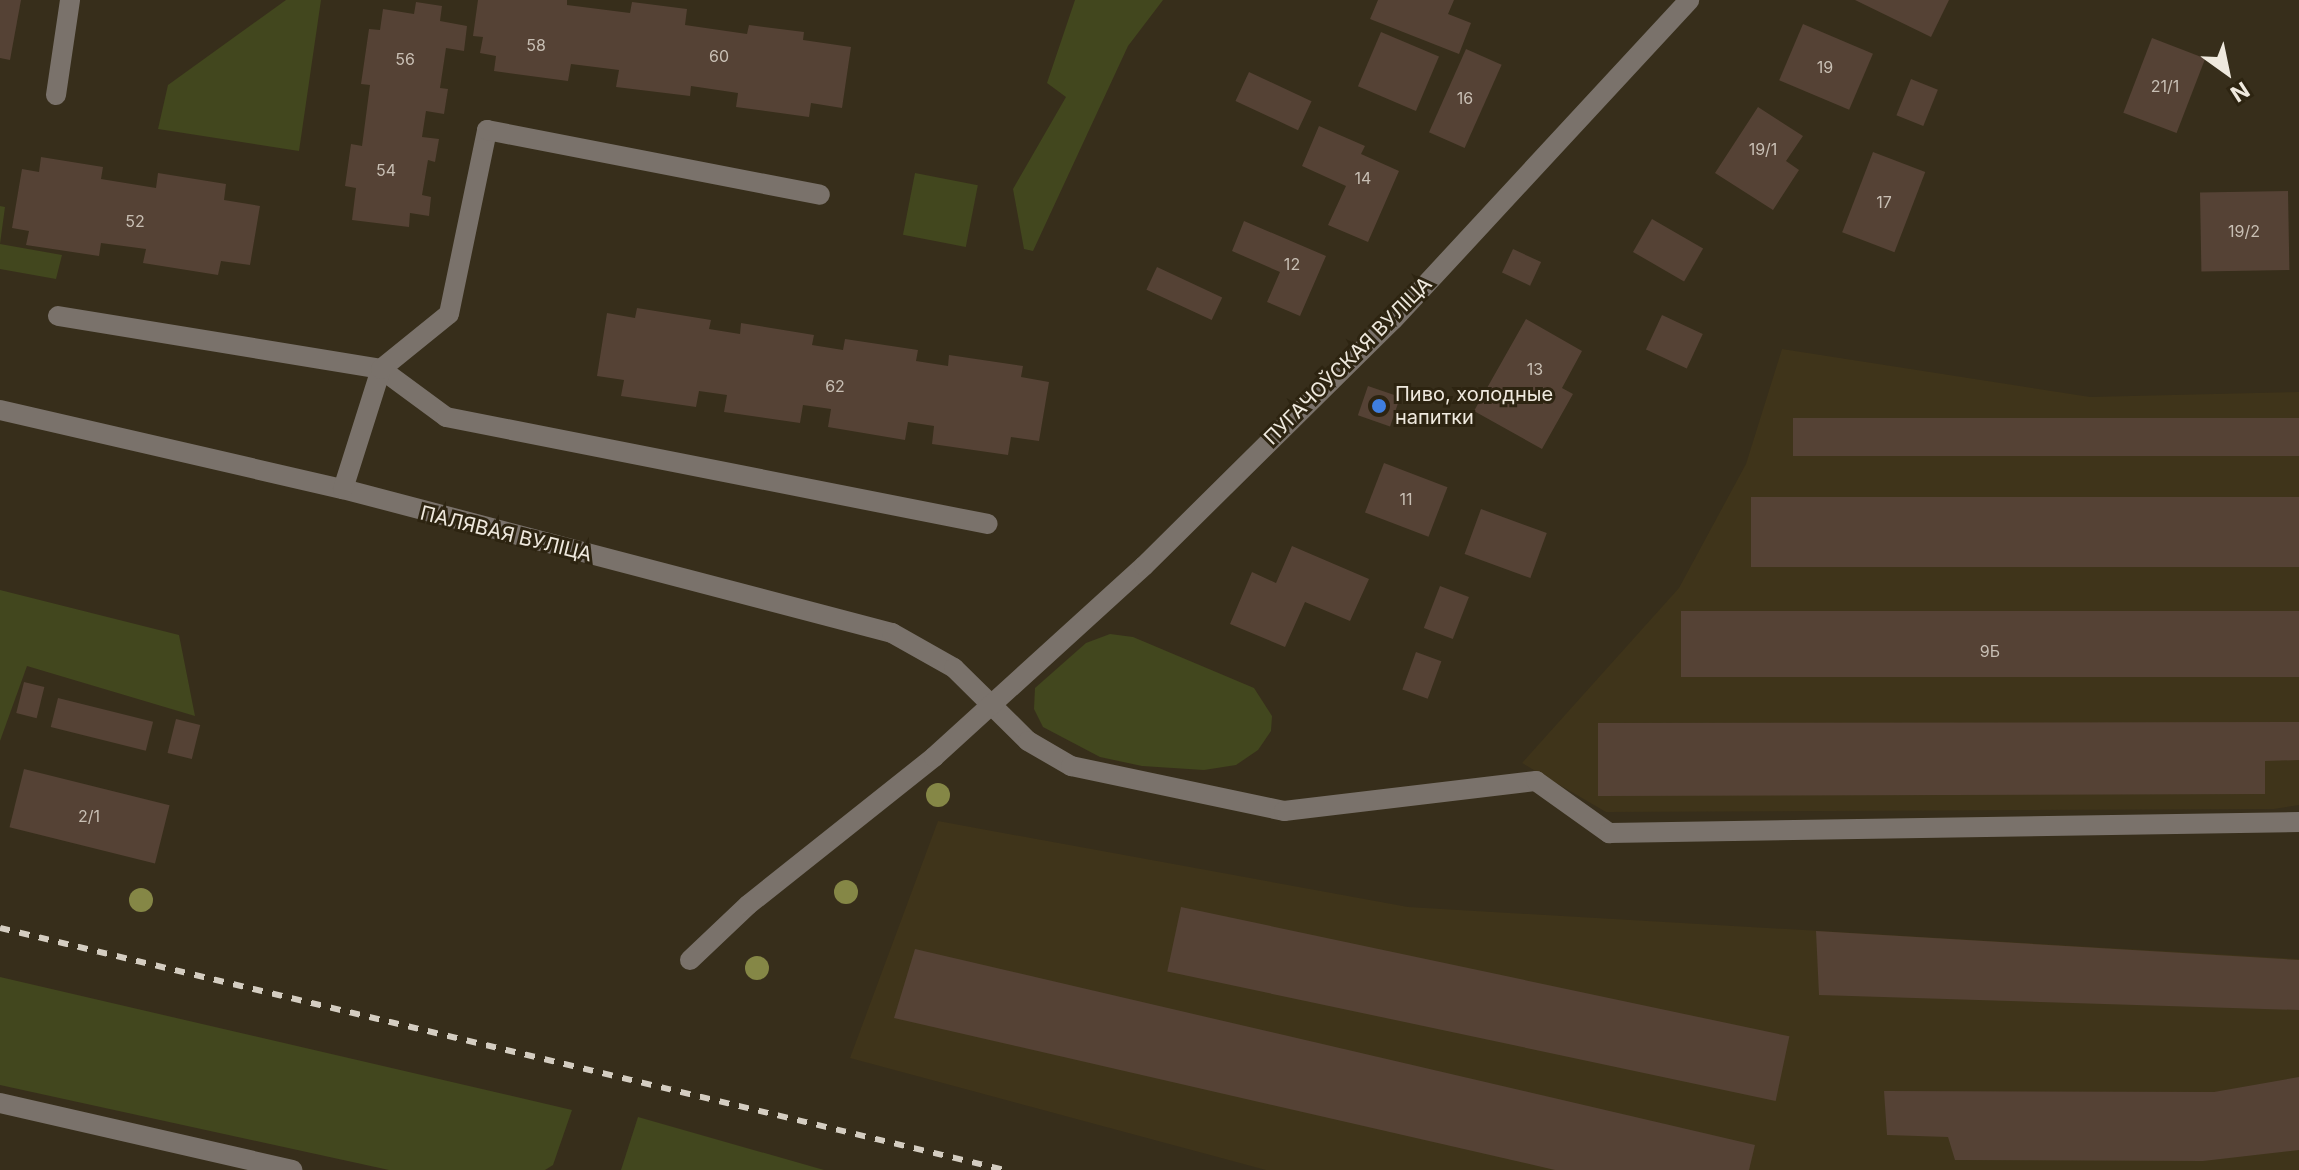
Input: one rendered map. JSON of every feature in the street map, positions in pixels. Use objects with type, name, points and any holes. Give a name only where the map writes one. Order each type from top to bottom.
[{"type":"street","points":[[56,95],[70,0]]},
{"type":"street","name":"ПУГАЧОЎСКАЯ ВУЛІЦА","points":[[690,960],[748,905],[934,757],[1144,566],[1393,320],[1689,0]]},
{"type":"street","points":[[343,489],[381,369],[449,314],[487,130],[820,195]]},
{"type":"street","points":[[58,316],[381,369],[446,417],[988,524]]},
{"type":"street","name":"ПАЛЯВАЯ ВУЛІЦА","points":[[0,410],[343,489],[892,633],[954,668],[1028,741],[1071,766],[1284,811],[1536,781],[1609,833],[2299,822]]},
{"type":"street","points":[[0,1103],[292,1170]]},
{"type":"shaded area","points":[[1782,349],[2090,397],[2299,392],[2299,805],[2274,809],[1606,812],[1522,763],[1679,588],[1746,464]]},
{"type":"shaded area","points":[[938,821],[1408,907],[2299,959],[2299,1170],[1266,1170],[850,1058]]},
{"type":"green space","points":[[286,0],[321,0],[299,151],[158,129],[168,85]]},
{"type":"green space","points":[[1075,0],[1163,0],[1128,46],[1033,251],[1024,249],[1013,189],[1066,97],[1047,83]]},
{"type":"green space","points":[[915,173],[978,185],[966,247],[903,235]]},
{"type":"green space","points":[[0,206],[5,207],[0,244]]},
{"type":"green space","points":[[0,244],[62,255],[56,279],[0,269]]},
{"type":"green space","points":[[0,590],[179,635],[195,716],[27,666],[0,741]]},
{"type":"green space","points":[[1110,634],[1133,637],[1254,688],[1272,716],[1271,731],[1258,750],[1236,765],[1204,770],[1142,766],[1100,757],[1043,727],[1034,709],[1035,688],[1086,643]]},
{"type":"green space","points":[[0,977],[572,1110],[553,1165],[545,1170],[389,1170],[0,1085]]},
{"type":"green space","points":[[638,1117],[824,1170],[621,1170]]},
{"type":"building","points":[[0,0],[21,0],[10,60],[0,58]]},
{"type":"building","points":[[478,0],[567,0],[567,5],[630,13],[632,2],[687,9],[685,25],[747,34],[749,25],[804,32],[803,40],[851,47],[842,108],[811,103],[809,117],[736,107],[738,93],[691,86],[690,96],[616,87],[619,70],[571,64],[568,81],[494,71],[496,56],[480,53],[483,37],[473,36]]},
{"type":"building","points":[[1378,0],[1454,0],[1448,14],[1471,23],[1459,54],[1370,19]]},
{"type":"building","points":[[1855,0],[1949,0],[1931,37]]},
{"type":"building","points":[[416,2],[442,6],[440,21],[467,26],[464,51],[446,48],[440,88],[448,89],[444,114],[426,111],[422,137],[439,139],[435,162],[428,160],[422,195],[431,197],[429,216],[410,213],[409,227],[352,220],[356,188],[345,186],[351,144],[362,146],[370,85],[361,84],[369,29],[380,30],[383,9],[414,14]]},
{"type":"building","points":[[1803,24],[1873,54],[1849,110],[1779,80]]},
{"type":"building","points":[[1381,32],[1439,57],[1416,111],[1358,86]]},
{"type":"building","points":[[2152,38],[2205,58],[2177,133],[2123,113]]},
{"type":"building","points":[[1466,49],[1502,65],[1465,148],[1429,132]]},
{"type":"building","points":[[1249,72],[1312,101],[1298,130],[1235,101]]},
{"type":"building","points":[[1911,79],[1938,90],[1923,126],[1896,115]]},
{"type":"building","points":[[1758,107],[1803,136],[1786,161],[1799,170],[1773,210],[1715,173]]},
{"type":"building","points":[[1319,126],[1365,146],[1361,154],[1399,171],[1368,242],[1328,225],[1346,186],[1302,166]]},
{"type":"building","points":[[1873,152],[1925,172],[1894,252],[1842,232]]},
{"type":"building","points":[[41,157],[103,167],[101,179],[156,188],[158,173],[226,184],[224,200],[260,206],[250,265],[221,261],[218,275],[143,263],[146,249],[101,243],[99,256],[26,245],[29,231],[12,228],[22,169],[39,172]]},
{"type":"building","points":[[2288,191],[2289,270],[2201,272],[2200,193]]},
{"type":"building","points":[[1652,219],[1703,248],[1684,281],[1633,252]]},
{"type":"building","points":[[1244,221],[1326,256],[1300,316],[1267,302],[1280,272],[1232,251]]},
{"type":"building","points":[[1513,249],[1541,262],[1530,286],[1502,273]]},
{"type":"building","points":[[1157,267],[1222,297],[1212,320],[1146,290]]},
{"type":"building","points":[[637,308],[711,320],[709,329],[740,334],[741,323],[814,335],[812,345],[843,350],[845,339],[918,350],[916,361],[948,366],[949,355],[1023,366],[1021,377],[1049,382],[1039,441],[1011,437],[1008,455],[932,444],[934,426],[908,422],[905,440],[828,427],[831,409],[803,405],[800,423],[724,412],[727,395],[699,391],[696,407],[621,396],[624,380],[597,376],[607,313],[635,318]]},
{"type":"building","points":[[1662,315],[1703,334],[1687,368],[1646,349]]},
{"type":"building","points":[[1526,319],[1582,351],[1562,388],[1573,394],[1542,449],[1474,411]]},
{"type":"building","name":"Пиво, холодные напитки","points":[[1368,386],[1400,397],[1390,426],[1358,415]]},
{"type":"building","points":[[1793,418],[2299,418],[2299,456],[1793,456]]},
{"type":"building","points":[[1384,463],[1447,487],[1428,537],[1365,512]]},
{"type":"building","points":[[1751,497],[2299,497],[2299,567],[1751,567]]},
{"type":"building","points":[[1481,509],[1547,533],[1530,578],[1465,554]]},
{"type":"building","points":[[1292,546],[1369,579],[1350,621],[1305,602],[1285,647],[1230,624],[1252,572],[1276,583]]},
{"type":"building","points":[[1440,586],[1469,597],[1453,639],[1424,628]]},
{"type":"building","points":[[1681,611],[2299,611],[2299,677],[1681,677]]},
{"type":"building","points":[[1416,652],[1441,661],[1428,699],[1402,690]]},
{"type":"building","points":[[24,682],[44,687],[37,718],[16,713]]},
{"type":"building","points":[[58,698],[153,722],[146,751],[51,727]]},
{"type":"building","points":[[176,719],[200,725],[192,759],[168,753]]},
{"type":"building","points":[[2299,722],[2299,760],[2265,761],[2265,794],[1598,796],[1598,723]]},
{"type":"building","points":[[24,769],[170,805],[155,864],[9,827]]},
{"type":"building","points":[[1181,907],[1789,1036],[1776,1101],[1167,972]]},
{"type":"building","points":[[1816,931],[2299,960],[2299,1010],[1819,995]]},
{"type":"building","points":[[915,949],[1755,1145],[1749,1170],[1555,1170],[894,1018]]},
{"type":"building","points":[[2299,1077],[2299,1150],[2203,1161],[1955,1160],[1948,1137],[1887,1135],[1884,1091],[2214,1092]]},
{"type":"railway","points":[[0,928],[1005,1170]]},
{"type":"place","name":"Пиво, холодные напитки","points":[[1379,406]]}]
